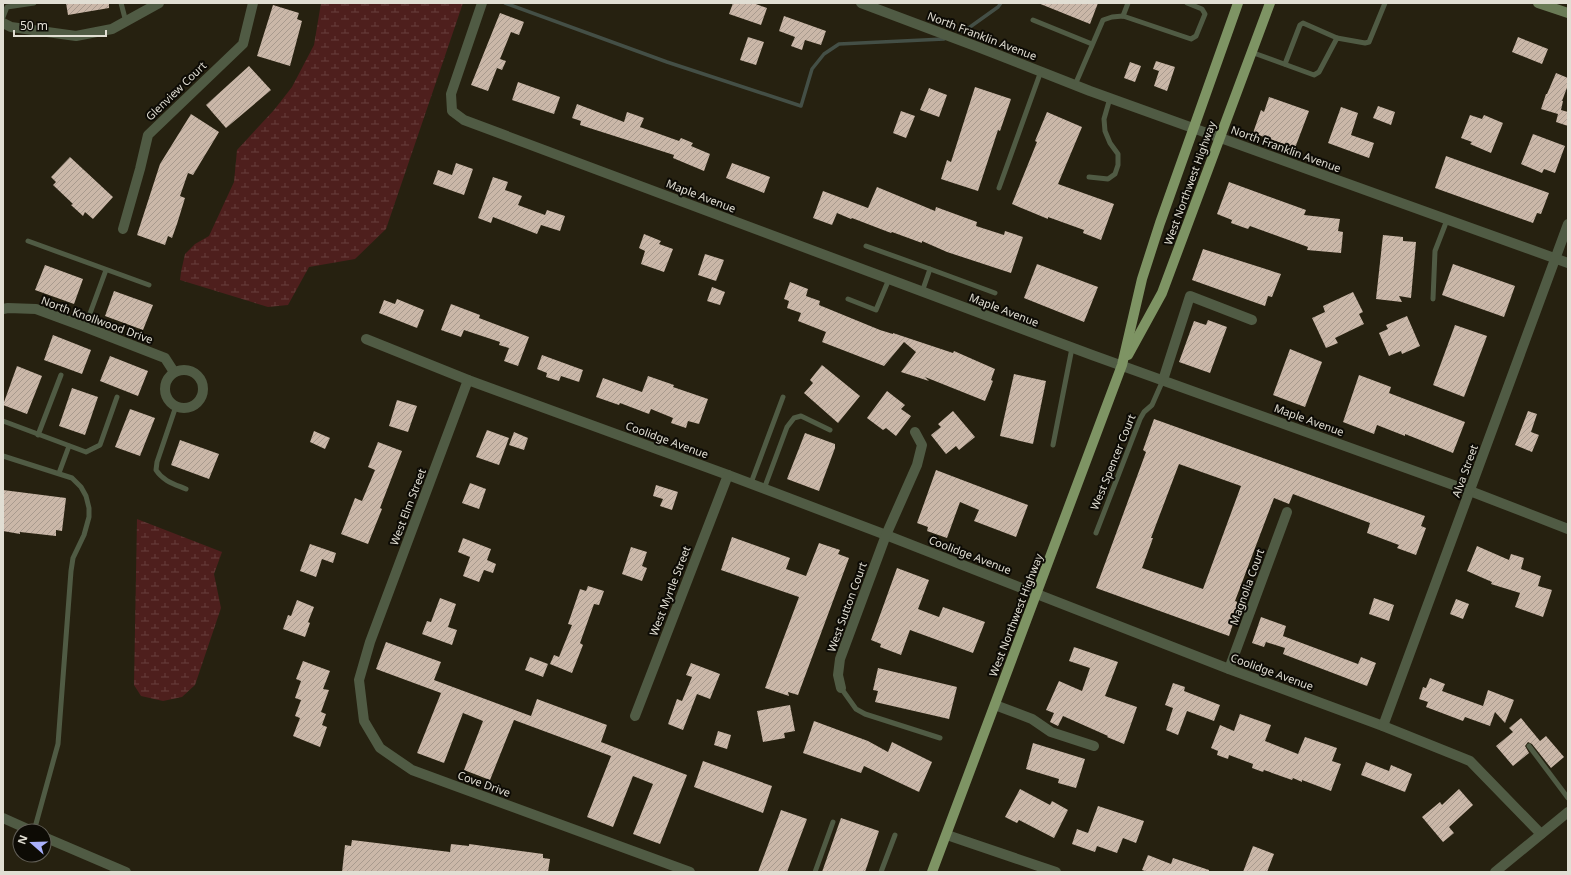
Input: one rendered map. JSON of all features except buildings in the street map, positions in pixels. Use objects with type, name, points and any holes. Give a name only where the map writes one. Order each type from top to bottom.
[{"type":"main road","name":"West Northwest Highway","points":[[932,872],[1122,365],[1142,279],[1160,222],[1238,3]]},
{"type":"main road","name":"West Northwest Highway","points":[[1122,365],[1162,293],[1270,3]]},
{"type":"main road","points":[[1538,3],[1568,13]]},
{"type":"street","points":[[3,24],[76,36],[112,29],[159,3]]},
{"type":"street","name":"Glenview Court","points":[[123,229],[148,135],[243,44],[253,3]]},
{"type":"street","name":"Maple Avenue","points":[[482,3],[451,94],[452,112],[464,120],[1072,348],[1470,491],[1568,529]]},
{"type":"street","name":"North Franklin Avenue","points":[[861,3],[1110,98],[1568,263]]},
{"type":"street","name":"Alva Street","points":[[1383,726],[1568,224]]},
{"type":"street","points":[[1162,380],[1190,296],[1252,320]]},
{"type":"street","name":"North Knollwood Drive","points":[[3,309],[36,309],[85,326],[165,358],[174,372]]},
{"type":"street","name":"Coolidge Avenue","points":[[366,339],[468,380],[751,483],[1037,593],[1229,669],[1383,726],[1470,761],[1541,834]]},
{"type":"street","points":[[186,369],[197,374],[201,379],[203,391],[198,402],[192,406],[186,408],[176,406],[168,401],[164,388],[166,382],[174,372],[186,369]]},
{"type":"street","name":"West Elm Street","points":[[370,642],[468,380]]},
{"type":"street","name":"West Sutton Court","points":[[841,688],[838,675],[840,659],[886,535],[917,465],[922,445],[915,432]]},
{"type":"street","name":"West Myrtle Street","points":[[634,716],[728,475]]},
{"type":"street","name":"Magnolia Court","points":[[1229,669],[1287,512]]},
{"type":"street","name":"Cove Drive","points":[[370,642],[359,680],[364,721],[380,748],[412,770],[690,872]]},
{"type":"street","points":[[995,705],[1032,719],[1051,732],[1094,746]]},
{"type":"street","points":[[1495,872],[1568,812]]},
{"type":"street","points":[[3,818],[15,823]]},
{"type":"street","points":[[947,834],[1056,872]]},
{"type":"street","points":[[52,840],[126,872]]},
{"type":"lane","points":[[3,17],[7,7],[34,3]]},
{"type":"lane","points":[[122,3],[126,22]]},
{"type":"lane","points":[[1123,16],[1128,3]]},
{"type":"lane","points":[[1075,85],[1103,20],[1123,16],[1191,39],[1196,36],[1205,14],[1202,9],[1187,3]]},
{"type":"lane","points":[[1285,64],[1300,25],[1303,23],[1337,38],[1365,43],[1369,42],[1385,3]]},
{"type":"lane","points":[[1033,20],[1092,44]]},
{"type":"lane","points":[[1251,52],[1314,75],[1319,72],[1337,38]]},
{"type":"lane","points":[[999,188],[1041,71]]},
{"type":"lane","points":[[1089,177],[1108,179],[1115,174],[1118,165],[1118,154],[1110,143],[1105,131],[1104,119],[1110,98]]},
{"type":"lane","points":[[1433,298],[1435,251],[1447,220]]},
{"type":"lane","points":[[28,241],[149,286]]},
{"type":"lane","points":[[866,246],[995,293]]},
{"type":"lane","points":[[922,292],[930,269]]},
{"type":"lane","points":[[85,326],[106,270]]},
{"type":"lane","points":[[848,299],[876,310],[889,279]]},
{"type":"lane","points":[[1053,445],[1072,348]]},
{"type":"lane","points":[[38,435],[61,375]]},
{"type":"lane","name":"West Spencer Court","points":[[1096,533],[1140,419],[1144,412],[1152,404],[1162,380]]},
{"type":"lane","points":[[3,422],[86,452],[100,445],[117,397]]},
{"type":"lane","points":[[751,483],[783,397]]},
{"type":"lane","points":[[176,406],[157,462],[156,470],[160,476],[186,489]]},
{"type":"lane","points":[[764,488],[787,427],[794,418],[801,416],[830,430]]},
{"type":"lane","points":[[59,473],[69,446]]},
{"type":"lane","points":[[3,456],[72,478],[81,487],[90,508],[90,517],[84,535],[72,558],[58,744],[35,823]]},
{"type":"lane","points":[[841,688],[856,709],[865,714],[940,738]]},
{"type":"lane","points":[[1529,746],[1568,798]]},
{"type":"lane","points":[[815,872],[833,822]]},
{"type":"lane","points":[[882,872],[895,835]]},
{"type":"green space","points":[[321,3],[463,3],[386,229],[355,259],[309,267],[288,305],[268,307],[180,280],[185,254],[195,244],[209,236],[234,182],[237,150],[274,110],[292,87],[314,45]]},
{"type":"green space","points":[[137,519],[222,552],[214,574],[221,608],[195,685],[182,697],[163,701],[141,696],[134,685]]},
{"type":"waterway","points":[[505,3],[667,62],[801,106],[812,69],[824,54],[839,44],[944,39]]},
{"type":"waterway","points":[[962,31],[998,7],[1001,3]]}]
